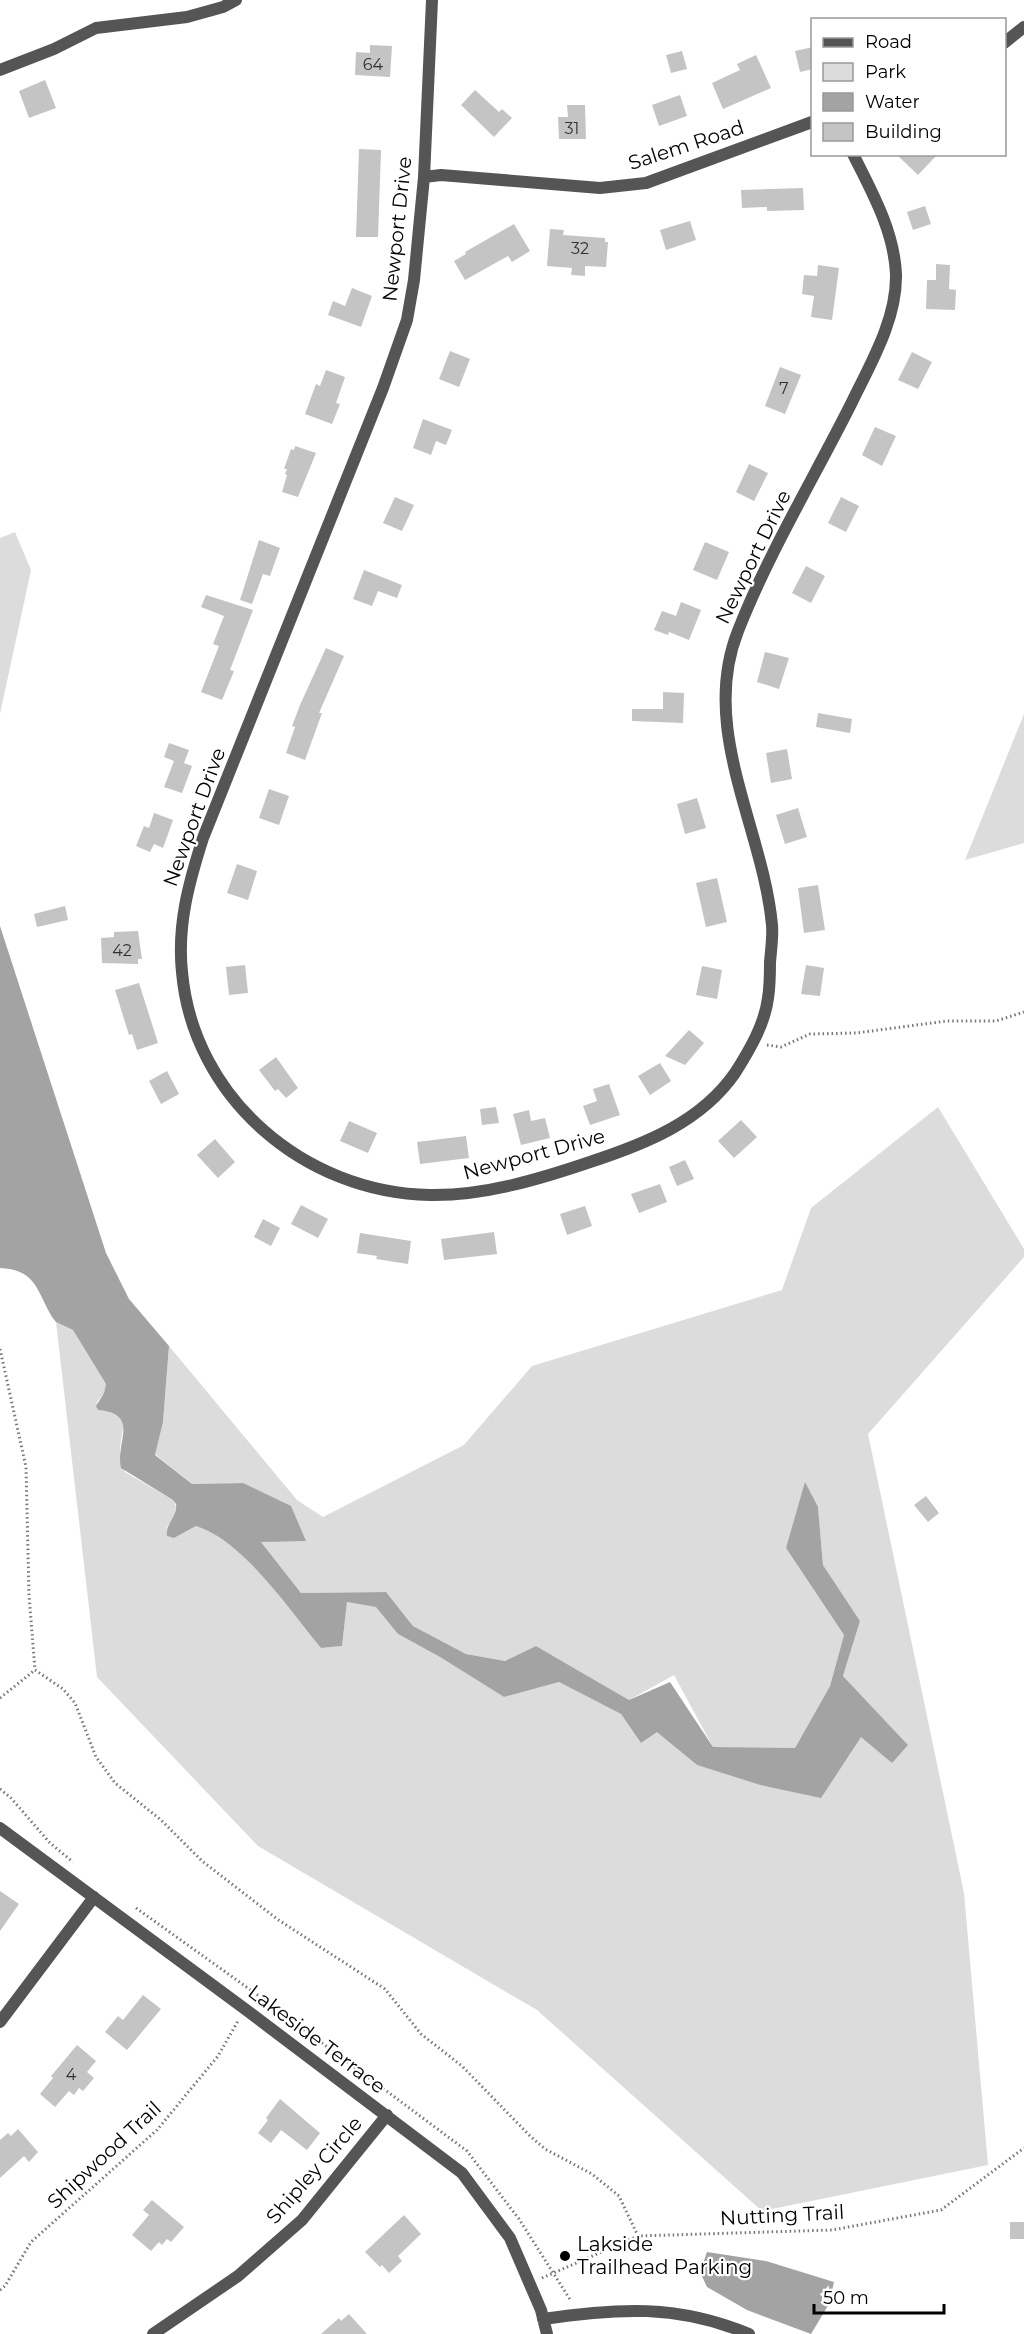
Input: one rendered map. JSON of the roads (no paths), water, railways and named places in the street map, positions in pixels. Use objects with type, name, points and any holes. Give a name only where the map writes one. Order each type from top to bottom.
[{"type":"street","points":[[0,70],[54,50],[96,28],[122,23],[187,17],[223,7],[236,0]]},
{"type":"street","name":"Newport Drive","points":[[432,0],[424,177],[414,280],[406,320],[395,355],[203,838],[183,905],[182,972],[187,1007],[199,1041],[213,1070],[234,1100],[260,1128],[302,1160],[342,1177],[392,1191],[424,1195],[475,1192],[518,1183],[624,1151],[687,1120],[712,1101],[734,1075],[752,1044],[768,1003],[772,928],[764,883],[735,768],[727,727],[725,690],[735,639],[753,595],[844,418],[890,317],[895,295],[896,271],[892,243],[884,219],[855,156]]},
{"type":"street","points":[[1006,42],[1024,27]]},
{"type":"street","name":"Salem Road","points":[[424,177],[441,176],[600,188],[646,183],[811,123]]},
{"type":"street","name":"Lakeside Terrace","points":[[0,1828],[462,2173],[510,2238],[547,2334]]},
{"type":"street","points":[[0,2022],[94,1897]]},
{"type":"street","name":"Shipley Circle","points":[[153,2334],[238,2276],[302,2220],[387,2115]]},
{"type":"street","points":[[543,2319],[603,2311],[650,2310],[698,2318],[749,2334]]},
{"type":"water","points":[[0,926],[106,1253],[129,1299],[169,1346],[163,1422],[155,1455],[192,1484],[243,1483],[291,1506],[306,1541],[261,1542],[301,1593],[386,1592],[413,1626],[466,1654],[505,1661],[536,1646],[629,1700],[670,1682],[713,1747],[795,1748],[830,1686],[844,1635],[786,1548],[805,1482],[818,1507],[823,1565],[860,1621],[843,1676],[908,1745],[892,1763],[861,1737],[821,1798],[760,1785],[697,1765],[657,1732],[641,1743],[621,1714],[559,1682],[504,1697],[398,1634],[376,1607],[347,1602],[342,1646],[321,1648],[264,1578],[231,1546],[214,1534],[196,1526],[174,1538],[167,1536],[176,1504],[121,1468],[123,1423],[119,1417],[98,1410],[96,1406],[104,1393],[106,1384],[73,1330],[56,1322],[34,1283],[28,1277],[0,1268]]},
{"type":"water","points":[[707,2252],[766,2261],[834,2282],[829,2304],[811,2334],[747,2310],[707,2287],[700,2272]]},
{"type":"place","name":"Lakside Trailhead Parking","points":[[565,2256]]}]
